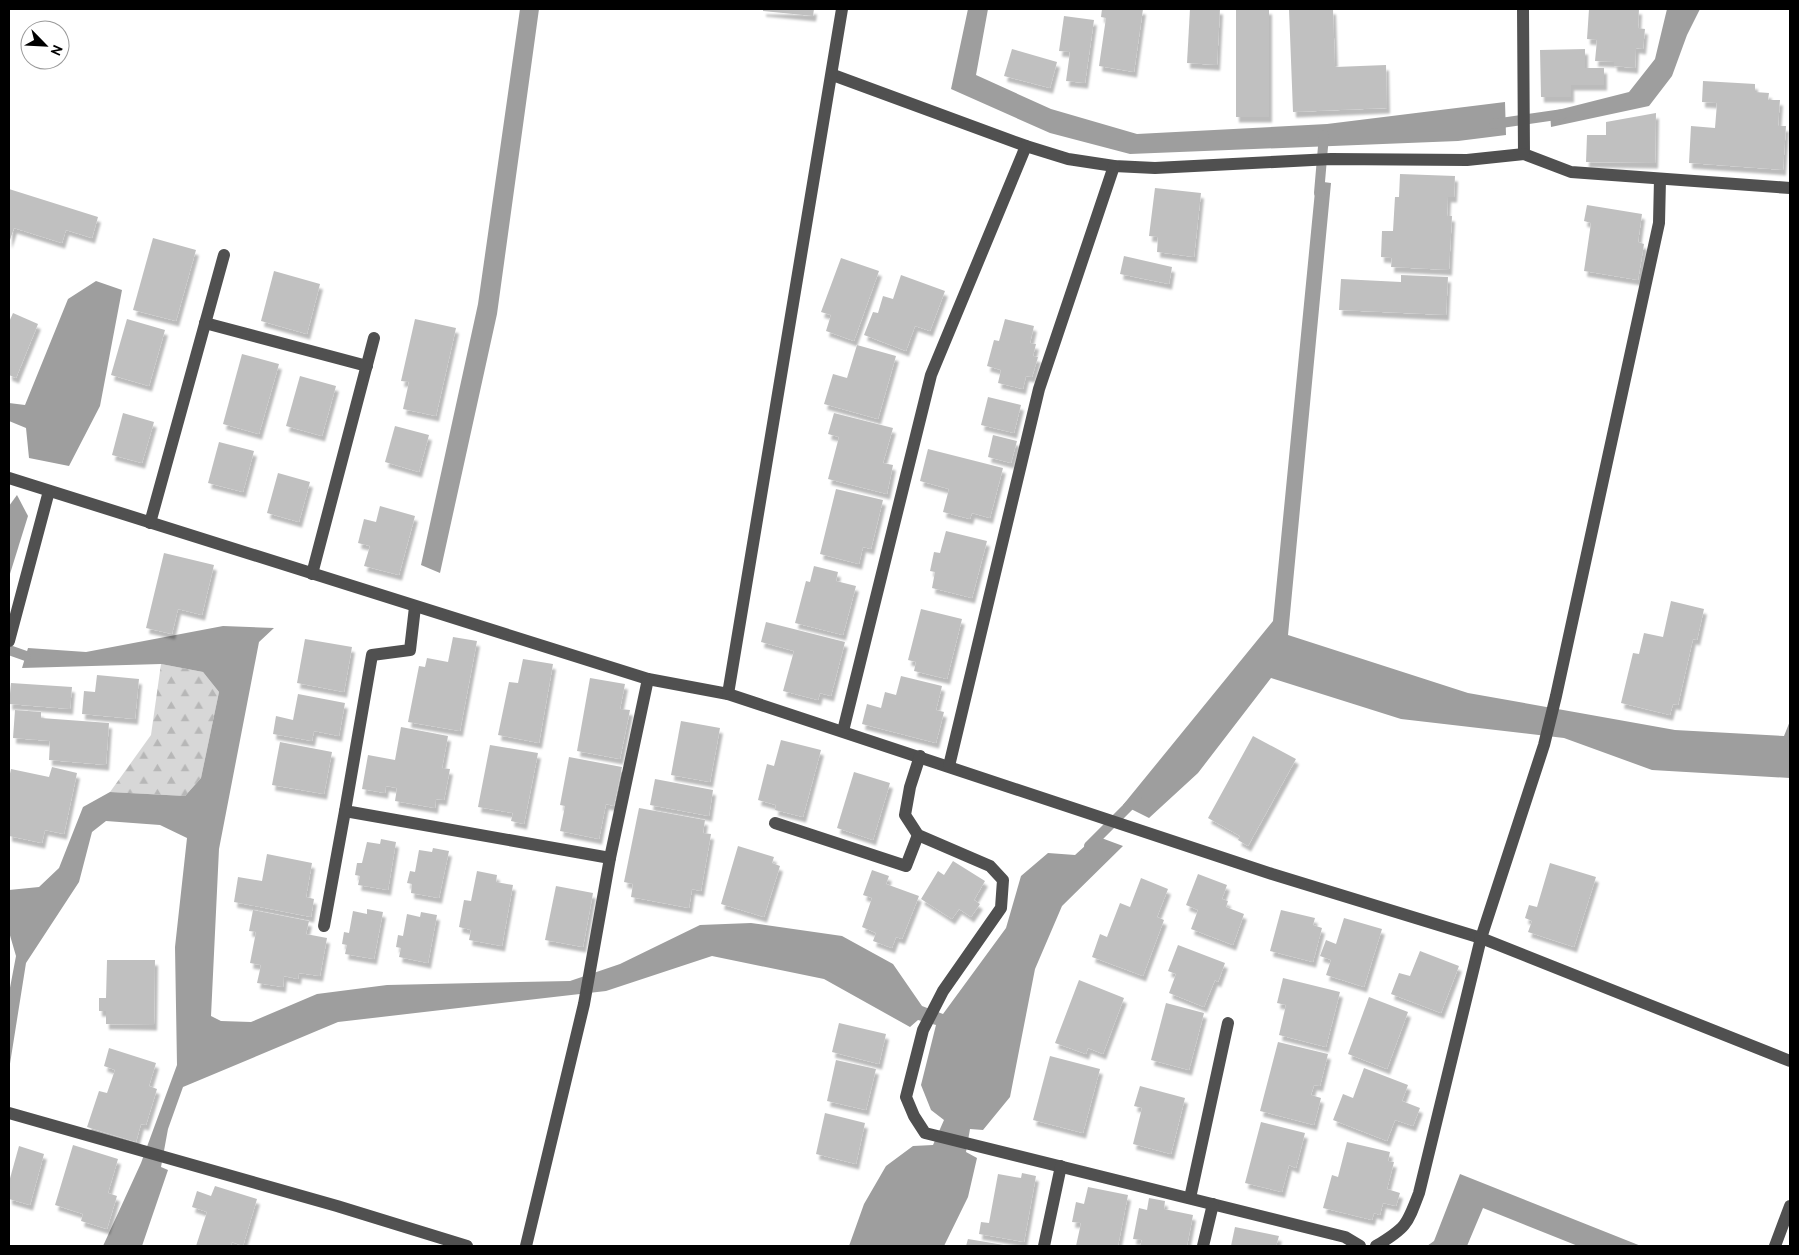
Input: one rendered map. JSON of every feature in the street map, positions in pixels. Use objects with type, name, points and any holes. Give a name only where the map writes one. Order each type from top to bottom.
[{"type":"street","points":[[728,694],[833,76],[842,9]]},
{"type":"street","points":[[1523,9],[1524,154]]},
{"type":"street","points":[[833,76],[1026,146],[1068,159],[1114,166],[1155,168],[1331,159],[1467,160],[1524,154],[1571,172],[1790,188]]},
{"type":"street","points":[[843,731],[931,375],[1026,146]]},
{"type":"street","points":[[949,766],[1039,389],[1114,166]]},
{"type":"street","points":[[1376,1246],[1393,1236],[1408,1222],[1419,1193],[1481,938],[1544,745],[1659,223],[1660,179]]},
{"type":"street","points":[[150,523],[224,254]]},
{"type":"street","points":[[205,323],[367,366]]},
{"type":"street","points":[[312,574],[374,338]]},
{"type":"street","points":[[9,478],[648,679],[728,694],[1272,874],[1481,938],[1790,1061]]},
{"type":"street","points":[[9,641],[49,491]]},
{"type":"street","points":[[324,926],[372,655],[410,650],[415,607]]},
{"type":"street","points":[[526,1246],[584,1004],[610,858],[648,679]]},
{"type":"street","points":[[920,756],[910,787],[905,815],[918,835],[990,866],[1003,880],[1001,908],[943,991],[923,1030],[906,1097],[914,1116],[925,1133],[1345,1236],[1360,1246]]},
{"type":"street","points":[[345,811],[610,858]]},
{"type":"street","points":[[775,824],[906,866],[918,835]]},
{"type":"street","points":[[1190,1198],[1228,1023]]},
{"type":"street","points":[[9,1113],[142,1150],[467,1246]]},
{"type":"street","points":[[1044,1246],[1061,1166]]},
{"type":"street","points":[[1203,1246],[1213,1204]]},
{"type":"street","points":[[1775,1246],[1790,1206]]},
{"type":"green space","points":[[161,664],[203,672],[219,692],[201,778],[185,796],[110,792],[151,735]]},
{"type":"shaded area","points":[[520,9],[539,9],[497,314],[440,573],[421,565],[478,304]]},
{"type":"shaded area","points":[[968,9],[988,9],[976,75],[1051,109],[1137,134],[1327,124],[1505,102],[1506,135],[1458,141],[1130,154],[1050,133],[951,89]]},
{"type":"shaded area","points":[[1667,9],[1700,9],[1687,35],[1672,76],[1649,106],[1551,127],[1550,112],[1629,92],[1655,59]]},
{"type":"shaded area","points":[[1316,181],[1331,183],[1288,635],[1468,693],[1675,730],[1784,736],[1790,721],[1790,778],[1652,770],[1564,738],[1401,719],[1271,678],[1198,773],[1149,818],[1123,805],[1273,621]]},
{"type":"shaded area","points":[[96,281],[122,290],[100,406],[69,466],[29,458],[26,428],[9,421],[9,403],[25,405],[68,299]]},
{"type":"shaded area","points":[[17,495],[28,516],[9,577],[9,506]]},
{"type":"shaded area","points":[[223,626],[274,628],[259,642],[219,849],[211,1016],[221,1021],[251,1022],[317,994],[387,985],[570,981],[620,964],[700,925],[751,923],[842,936],[893,964],[922,1006],[943,1014],[1006,928],[1021,876],[1048,853],[1075,855],[1096,836],[1123,846],[1062,906],[1035,969],[1010,1097],[983,1130],[970,1129],[966,1152],[977,1158],[968,1197],[944,1246],[849,1246],[864,1204],[886,1166],[913,1146],[933,1145],[944,1120],[931,1110],[921,1085],[936,1025],[918,1020],[910,1027],[824,979],[712,956],[606,991],[338,1022],[183,1087],[168,1129],[161,1167],[168,1170],[142,1246],[103,1246],[141,1163],[177,1065],[175,947],[187,838],[160,825],[106,821],[92,832],[79,882],[26,963],[9,1070],[9,993],[16,956],[9,932],[9,890],[39,887],[59,868],[83,807],[110,792],[185,796],[201,778],[219,692],[203,672],[161,664],[22,668],[28,648],[86,652]]},
{"type":"shaded area","points":[[1460,1174],[1641,1246],[1578,1246],[1483,1208],[1467,1246],[1427,1246],[1434,1241]]},
{"type":"building","points":[[763,9],[814,9],[813,16],[763,11]]},
{"type":"building","points":[[1102,9],[1143,9],[1134,72],[1099,66],[1106,18],[1101,17]]},
{"type":"building","points":[[1190,9],[1220,9],[1217,65],[1187,63]]},
{"type":"building","points":[[1236,9],[1269,9],[1269,117],[1236,117]]},
{"type":"building","points":[[1289,9],[1333,9],[1335,67],[1386,65],[1387,108],[1293,112]]},
{"type":"building","points":[[1589,9],[1639,9],[1638,28],[1645,29],[1643,49],[1636,48],[1635,68],[1614,66],[1614,62],[1595,61],[1597,40],[1587,39]]},
{"type":"building","points":[[1064,16],[1094,20],[1085,83],[1066,81],[1070,52],[1059,51]]},
{"type":"building","points":[[1012,49],[1057,62],[1050,88],[1004,76]]},
{"type":"building","points":[[1585,49],[1585,68],[1604,68],[1604,85],[1571,85],[1571,97],[1541,97],[1540,50]]},
{"type":"building","points":[[1703,81],[1755,84],[1755,92],[1769,93],[1768,100],[1780,100],[1778,126],[1786,126],[1783,170],[1689,163],[1691,126],[1715,128],[1717,103],[1702,102]]},
{"type":"building","points":[[1656,113],[1655,163],[1586,162],[1587,135],[1606,135],[1606,122]]},
{"type":"building","points":[[1400,174],[1455,176],[1454,197],[1448,197],[1447,216],[1452,216],[1449,270],[1391,267],[1392,258],[1381,257],[1382,231],[1393,231],[1395,197],[1399,197]]},
{"type":"building","points":[[1155,188],[1201,193],[1194,257],[1157,252],[1158,237],[1149,236]]},
{"type":"building","points":[[9,189],[98,217],[92,238],[66,230],[62,243],[14,228],[9,243]]},
{"type":"building","points":[[1587,205],[1642,214],[1638,242],[1644,244],[1638,280],[1584,271],[1591,223],[1584,221]]},
{"type":"building","points":[[153,238],[196,250],[176,321],[133,310]]},
{"type":"building","points":[[1124,256],[1172,267],[1169,284],[1120,274]]},
{"type":"building","points":[[841,258],[879,271],[854,341],[826,331],[831,315],[821,312]]},
{"type":"building","points":[[274,271],[320,284],[307,334],[261,321]]},
{"type":"building","points":[[901,275],[945,291],[930,331],[915,326],[906,351],[864,335],[873,312],[878,313],[883,296],[893,299]]},
{"type":"building","points":[[1401,275],[1448,277],[1446,315],[1339,310],[1341,279],[1401,282]]},
{"type":"building","points":[[13,313],[38,324],[16,378],[9,375],[9,322]]},
{"type":"building","points":[[127,319],[165,330],[149,386],[111,375]]},
{"type":"building","points":[[415,319],[456,328],[436,416],[403,409],[409,382],[401,381]]},
{"type":"building","points":[[1005,319],[1034,326],[1030,343],[1036,344],[1033,356],[1038,357],[1032,377],[1026,376],[1023,389],[998,383],[1001,370],[987,366],[994,340],[999,341]]},
{"type":"building","points":[[857,345],[896,356],[878,419],[824,404],[833,374],[847,378]]},
{"type":"building","points":[[242,354],[279,364],[259,434],[223,424]]},
{"type":"building","points":[[300,376],[336,386],[322,436],[286,426]]},
{"type":"building","points":[[988,397],[1021,405],[1014,433],[981,425]]},
{"type":"building","points":[[123,413],[154,422],[142,463],[112,455]]},
{"type":"building","points":[[834,413],[893,428],[883,463],[893,465],[887,494],[828,479],[839,437],[828,434]]},
{"type":"building","points":[[395,426],[429,435],[419,472],[385,462]]},
{"type":"building","points":[[993,435],[1017,441],[1011,463],[988,457]]},
{"type":"building","points":[[219,442],[254,451],[243,492],[208,483]]},
{"type":"building","points":[[928,449],[1003,468],[990,518],[972,513],[970,519],[943,512],[949,489],[920,481]]},
{"type":"building","points":[[278,473],[310,482],[299,522],[267,513]]},
{"type":"building","points":[[836,489],[883,500],[871,549],[863,547],[859,564],[820,554]]},
{"type":"building","points":[[380,506],[415,516],[399,575],[364,566],[370,546],[358,543],[364,519],[376,522]]},
{"type":"building","points":[[946,531],[987,541],[972,598],[932,588],[935,572],[930,571],[934,552],[940,553]]},
{"type":"building","points":[[164,553],[214,565],[202,615],[178,609],[172,634],[146,628]]},
{"type":"building","points":[[814,566],[838,572],[836,581],[856,586],[843,635],[795,623],[806,581],[810,582]]},
{"type":"building","points":[[1671,601],[1704,609],[1697,640],[1693,639],[1678,705],[1673,704],[1670,715],[1621,703],[1633,653],[1639,654],[1644,633],[1663,637]]},
{"type":"building","points":[[921,609],[962,619],[947,679],[914,671],[916,662],[908,660]]},
{"type":"building","points":[[766,622],[845,642],[831,696],[820,693],[818,700],[783,691],[794,651],[761,642]]},
{"type":"building","points":[[453,637],[477,641],[460,731],[408,722],[419,666],[425,667],[427,658],[448,662]]},
{"type":"building","points":[[305,639],[352,647],[344,692],[297,683]]},
{"type":"building","points":[[523,659],[553,664],[539,743],[498,735],[509,682],[518,683]]},
{"type":"building","points":[[97,675],[139,679],[135,719],[82,714],[84,691],[95,692]]},
{"type":"building","points":[[901,676],[942,686],[936,710],[944,712],[936,743],[862,724],[867,704],[881,708],[885,692],[896,695]]},
{"type":"building","points":[[590,678],[625,684],[620,709],[630,710],[620,759],[577,751]]},
{"type":"building","points":[[11,683],[72,687],[70,709],[9,704]]},
{"type":"building","points":[[298,694],[345,703],[339,736],[314,731],[312,741],[273,734],[276,716],[293,720]]},
{"type":"building","points":[[15,710],[41,712],[41,718],[109,723],[106,765],[49,760],[50,741],[13,738]]},
{"type":"building","points":[[681,721],[720,728],[710,782],[671,775]]},
{"type":"building","points":[[401,727],[448,736],[442,768],[450,769],[444,800],[436,799],[435,808],[395,801],[397,788],[386,786],[385,793],[362,789],[368,755],[395,760]]},
{"type":"building","points":[[1253,736],[1296,759],[1248,846],[1238,840],[1240,836],[1208,818]]},
{"type":"building","points":[[781,740],[821,750],[803,817],[775,810],[776,805],[758,800],[767,764],[774,766]]},
{"type":"building","points":[[280,742],[332,752],[324,794],[272,785]]},
{"type":"building","points":[[490,745],[538,753],[524,824],[511,821],[513,813],[478,807]]},
{"type":"building","points":[[569,757],[622,767],[614,806],[606,804],[599,839],[560,831],[565,806],[560,805]]},
{"type":"building","points":[[52,767],[77,773],[64,834],[45,830],[42,843],[9,836],[9,778],[11,769],[49,777]]},
{"type":"building","points":[[854,772],[890,783],[873,840],[837,828]]},
{"type":"building","points":[[655,779],[713,790],[709,816],[650,805]]},
{"type":"building","points":[[639,808],[705,820],[703,833],[711,834],[701,891],[692,889],[689,908],[631,897],[633,884],[624,882]]},
{"type":"building","points":[[381,839],[396,842],[388,890],[358,885],[360,876],[355,875],[357,863],[362,863],[367,842],[380,844]]},
{"type":"building","points":[[738,846],[774,857],[772,863],[780,866],[764,917],[721,904]]},
{"type":"building","points":[[433,848],[449,851],[439,898],[411,893],[412,884],[407,883],[410,871],[415,872],[419,850],[432,852]]},
{"type":"building","points":[[267,854],[312,863],[306,897],[314,899],[311,917],[234,902],[238,877],[262,881]]},
{"type":"building","points":[[953,861],[985,881],[974,900],[980,904],[971,917],[959,909],[952,919],[921,899],[938,871],[944,875]]},
{"type":"building","points":[[1550,863],[1596,877],[1574,947],[1528,932],[1532,921],[1525,918],[1529,905],[1537,907]]},
{"type":"building","points":[[872,870],[889,876],[886,884],[919,896],[902,939],[896,937],[892,948],[873,941],[876,933],[862,927],[872,898],[863,895]]},
{"type":"building","points":[[477,871],[497,875],[496,882],[513,885],[502,946],[469,940],[471,930],[459,927],[464,900],[471,901]]},
{"type":"building","points":[[1198,874],[1227,885],[1222,899],[1228,901],[1226,907],[1244,914],[1233,945],[1191,929],[1198,910],[1186,905]]},
{"type":"building","points":[[1141,878],[1168,889],[1157,917],[1164,920],[1143,976],[1092,957],[1100,934],[1107,937],[1120,903],[1130,907]]},
{"type":"building","points":[[556,886],[593,893],[583,947],[545,940]]},
{"type":"building","points":[[367,909],[383,912],[374,959],[345,954],[347,945],[342,944],[344,932],[349,933],[353,911],[367,914]]},
{"type":"building","points":[[253,910],[309,921],[306,934],[327,938],[320,976],[299,973],[298,979],[284,976],[283,987],[257,983],[261,965],[250,963],[256,932],[249,931]]},
{"type":"building","points":[[1281,910],[1315,918],[1313,925],[1322,928],[1313,962],[1270,951]]},
{"type":"building","points":[[421,912],[437,915],[428,963],[399,957],[401,948],[396,947],[398,935],[403,936],[407,914],[420,917]]},
{"type":"building","points":[[1344,918],[1382,929],[1364,987],[1326,975],[1331,960],[1320,956],[1326,940],[1336,944]]},
{"type":"building","points":[[1178,945],[1225,963],[1218,982],[1215,980],[1204,1007],[1169,993],[1176,974],[1168,971]]},
{"type":"building","points":[[1420,951],[1459,966],[1441,1013],[1391,994],[1399,973],[1410,976]]},
{"type":"building","points":[[107,960],[155,960],[154,1025],[106,1024],[106,1011],[99,1011],[99,998],[106,998]]},
{"type":"building","points":[[1283,978],[1340,992],[1326,1047],[1279,1035],[1286,1005],[1277,1003]]},
{"type":"building","points":[[1079,980],[1124,998],[1103,1054],[1088,1048],[1086,1054],[1055,1043]]},
{"type":"building","points":[[1369,997],[1408,1012],[1387,1069],[1348,1054]]},
{"type":"building","points":[[1166,1003],[1204,1013],[1189,1070],[1151,1060]]},
{"type":"building","points":[[839,1023],[886,1034],[879,1064],[832,1052]]},
{"type":"building","points":[[1278,1042],[1328,1054],[1320,1086],[1314,1085],[1311,1095],[1321,1098],[1314,1125],[1260,1111]]},
{"type":"building","points":[[109,1048],[156,1063],[149,1086],[157,1089],[146,1125],[141,1124],[136,1142],[87,1127],[99,1091],[107,1093],[115,1070],[104,1066]]},
{"type":"building","points":[[1050,1056],[1100,1069],[1083,1133],[1033,1120]]},
{"type":"building","points":[[836,1060],[876,1069],[866,1110],[827,1101]]},
{"type":"building","points":[[1364,1068],[1408,1085],[1402,1101],[1420,1108],[1413,1126],[1395,1120],[1387,1141],[1333,1120],[1343,1094],[1353,1098]]},
{"type":"building","points":[[1140,1086],[1185,1098],[1171,1154],[1133,1144],[1142,1108],[1134,1106]]},
{"type":"building","points":[[825,1113],[865,1123],[856,1164],[816,1154]]},
{"type":"building","points":[[1261,1122],[1305,1133],[1296,1168],[1289,1165],[1282,1192],[1245,1183]]},
{"type":"building","points":[[1347,1142],[1390,1152],[1388,1161],[1394,1162],[1387,1189],[1400,1193],[1396,1206],[1383,1203],[1380,1215],[1374,1213],[1372,1220],[1323,1208],[1332,1175],[1338,1177]]},
{"type":"building","points":[[73,1145],[118,1159],[108,1193],[117,1196],[107,1229],[81,1221],[83,1214],[55,1205]]},
{"type":"building","points":[[19,1146],[44,1154],[30,1205],[9,1199],[9,1182]]},
{"type":"building","points":[[1022,1173],[1036,1176],[1024,1242],[979,1234],[981,1222],[989,1223],[998,1174],[1021,1178]]},
{"type":"building","points":[[215,1186],[257,1199],[243,1246],[232,1242],[231,1246],[196,1246],[207,1212],[192,1207],[197,1191],[211,1196]]},
{"type":"building","points":[[1088,1187],[1128,1195],[1118,1246],[1076,1246],[1081,1223],[1072,1222],[1076,1202],[1084,1204]]},
{"type":"building","points":[[1149,1198],[1165,1201],[1164,1209],[1193,1215],[1187,1246],[1140,1246],[1142,1240],[1133,1239],[1139,1208],[1147,1210]]},
{"type":"building","points":[[1235,1227],[1279,1236],[1276,1246],[1231,1246]]},
{"type":"building","points":[[968,1239],[1004,1245],[966,1246]]},
{"type":"waterway","points":[[1494,124],[1563,114]]},
{"type":"waterway","points":[[1319,193],[1324,135]]},
{"type":"waterway","points":[[9,650],[26,656]]},
{"type":"waterway","points":[[1089,846],[1137,798]]}]
